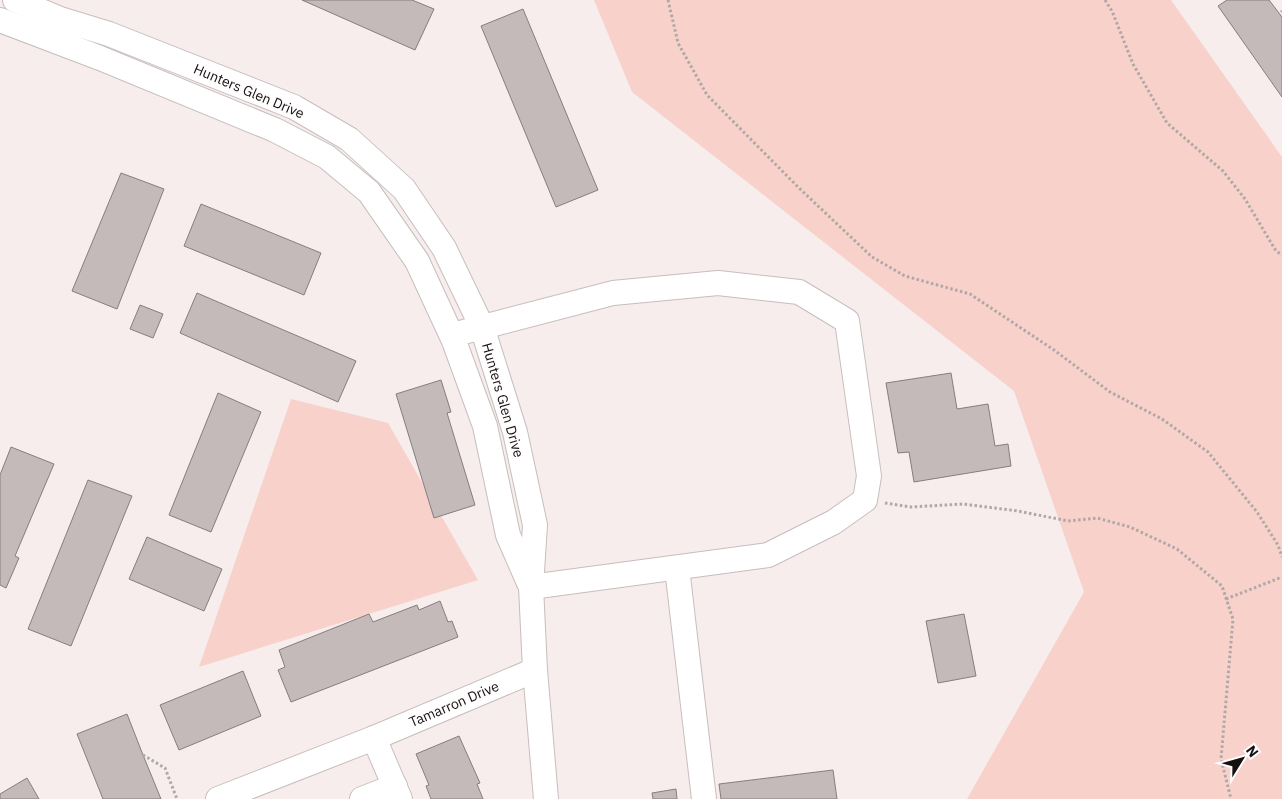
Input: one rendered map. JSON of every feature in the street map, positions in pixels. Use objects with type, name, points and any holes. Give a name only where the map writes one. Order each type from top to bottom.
[{"type":"street","name":"Hunters Glen Drive","points":[[15,0],[55,30],[100,58],[275,130],[327,157],[370,192],[417,261],[452,335],[485,426],[508,535],[531,587]]},
{"type":"street","name":"Hunters Glen Drive","points":[[0,20],[55,30],[109,34],[294,107],[349,139],[404,189],[444,248],[482,327],[515,432],[535,525],[531,587],[535,670],[546,799]]},
{"type":"street","points":[[100,58],[109,34]]},
{"type":"street","points":[[417,261],[444,248]]},
{"type":"street","points":[[452,335],[613,293],[718,283],[799,292],[847,321],[869,476],[865,500],[834,522],[768,555],[531,587]]},
{"type":"street","points":[[677,568],[704,799]]},
{"type":"street","name":"Tamarron Drive","points":[[218,799],[374,738],[535,670]]},
{"type":"street","points":[[362,799],[397,793],[374,738]]},
{"type":"path","points":[[668,0],[678,43],[708,95],[799,188],[872,257],[905,276],[970,294],[1054,350],[1110,392],[1162,419],[1208,452],[1257,512],[1278,545],[1282,557]]},
{"type":"path","points":[[1105,0],[1112,11],[1133,64],[1167,123],[1223,171],[1245,199],[1276,251],[1282,256]]},
{"type":"path","points":[[865,500],[911,507],[963,504],[1018,510],[1068,521],[1097,518],[1130,527],[1177,549],[1222,586],[1233,619],[1221,759],[1231,799]]},
{"type":"path","points":[[1226,600],[1282,577]]},
{"type":"path","points":[[144,755],[165,768],[177,799]]},
{"type":"shaded area","points":[[594,0],[1171,0],[1282,157],[1282,799],[967,799],[1084,592],[1014,391],[632,92]]},
{"type":"shaded area","points":[[291,399],[388,423],[478,580],[199,667]]},
{"type":"building","points":[[302,0],[412,0],[434,9],[415,50]]},
{"type":"building","points":[[1227,0],[1269,0],[1282,17],[1282,97],[1218,6]]},
{"type":"building","points":[[523,9],[598,190],[556,207],[481,26]]},
{"type":"building","points":[[121,173],[164,189],[117,309],[72,291]]},
{"type":"building","points":[[201,204],[321,253],[304,295],[184,246]]},
{"type":"building","points":[[197,293],[356,361],[338,402],[180,333]]},
{"type":"building","points":[[140,305],[163,314],[153,338],[130,329]]},
{"type":"building","points":[[951,373],[957,409],[988,404],[995,446],[1008,444],[1011,466],[914,482],[909,452],[898,453],[886,383]]},
{"type":"building","points":[[441,380],[451,412],[447,413],[475,505],[434,518],[396,394]]},
{"type":"building","points":[[218,393],[261,412],[211,532],[169,515]]},
{"type":"building","points":[[11,447],[54,464],[15,556],[19,558],[6,588],[0,585],[0,475]]},
{"type":"building","points":[[88,480],[132,496],[71,646],[28,629]]},
{"type":"building","points":[[147,537],[222,569],[204,611],[129,579]]},
{"type":"building","points":[[440,601],[448,622],[452,621],[458,637],[291,702],[278,670],[285,667],[279,650],[369,614],[373,622],[417,605],[419,610]]},
{"type":"building","points":[[964,614],[976,676],[938,683],[926,621]]},
{"type":"building","points":[[243,671],[261,716],[179,750],[160,705]]},
{"type":"building","points":[[127,714],[161,799],[103,799],[77,734]]},
{"type":"building","points":[[459,736],[480,783],[477,784],[483,799],[431,799],[426,786],[429,785],[416,754]]},
{"type":"building","points":[[833,770],[837,799],[721,799],[719,784]]},
{"type":"building","points":[[27,778],[39,799],[0,799],[0,794]]},
{"type":"building","points":[[676,789],[677,799],[653,799],[652,793]]}]
